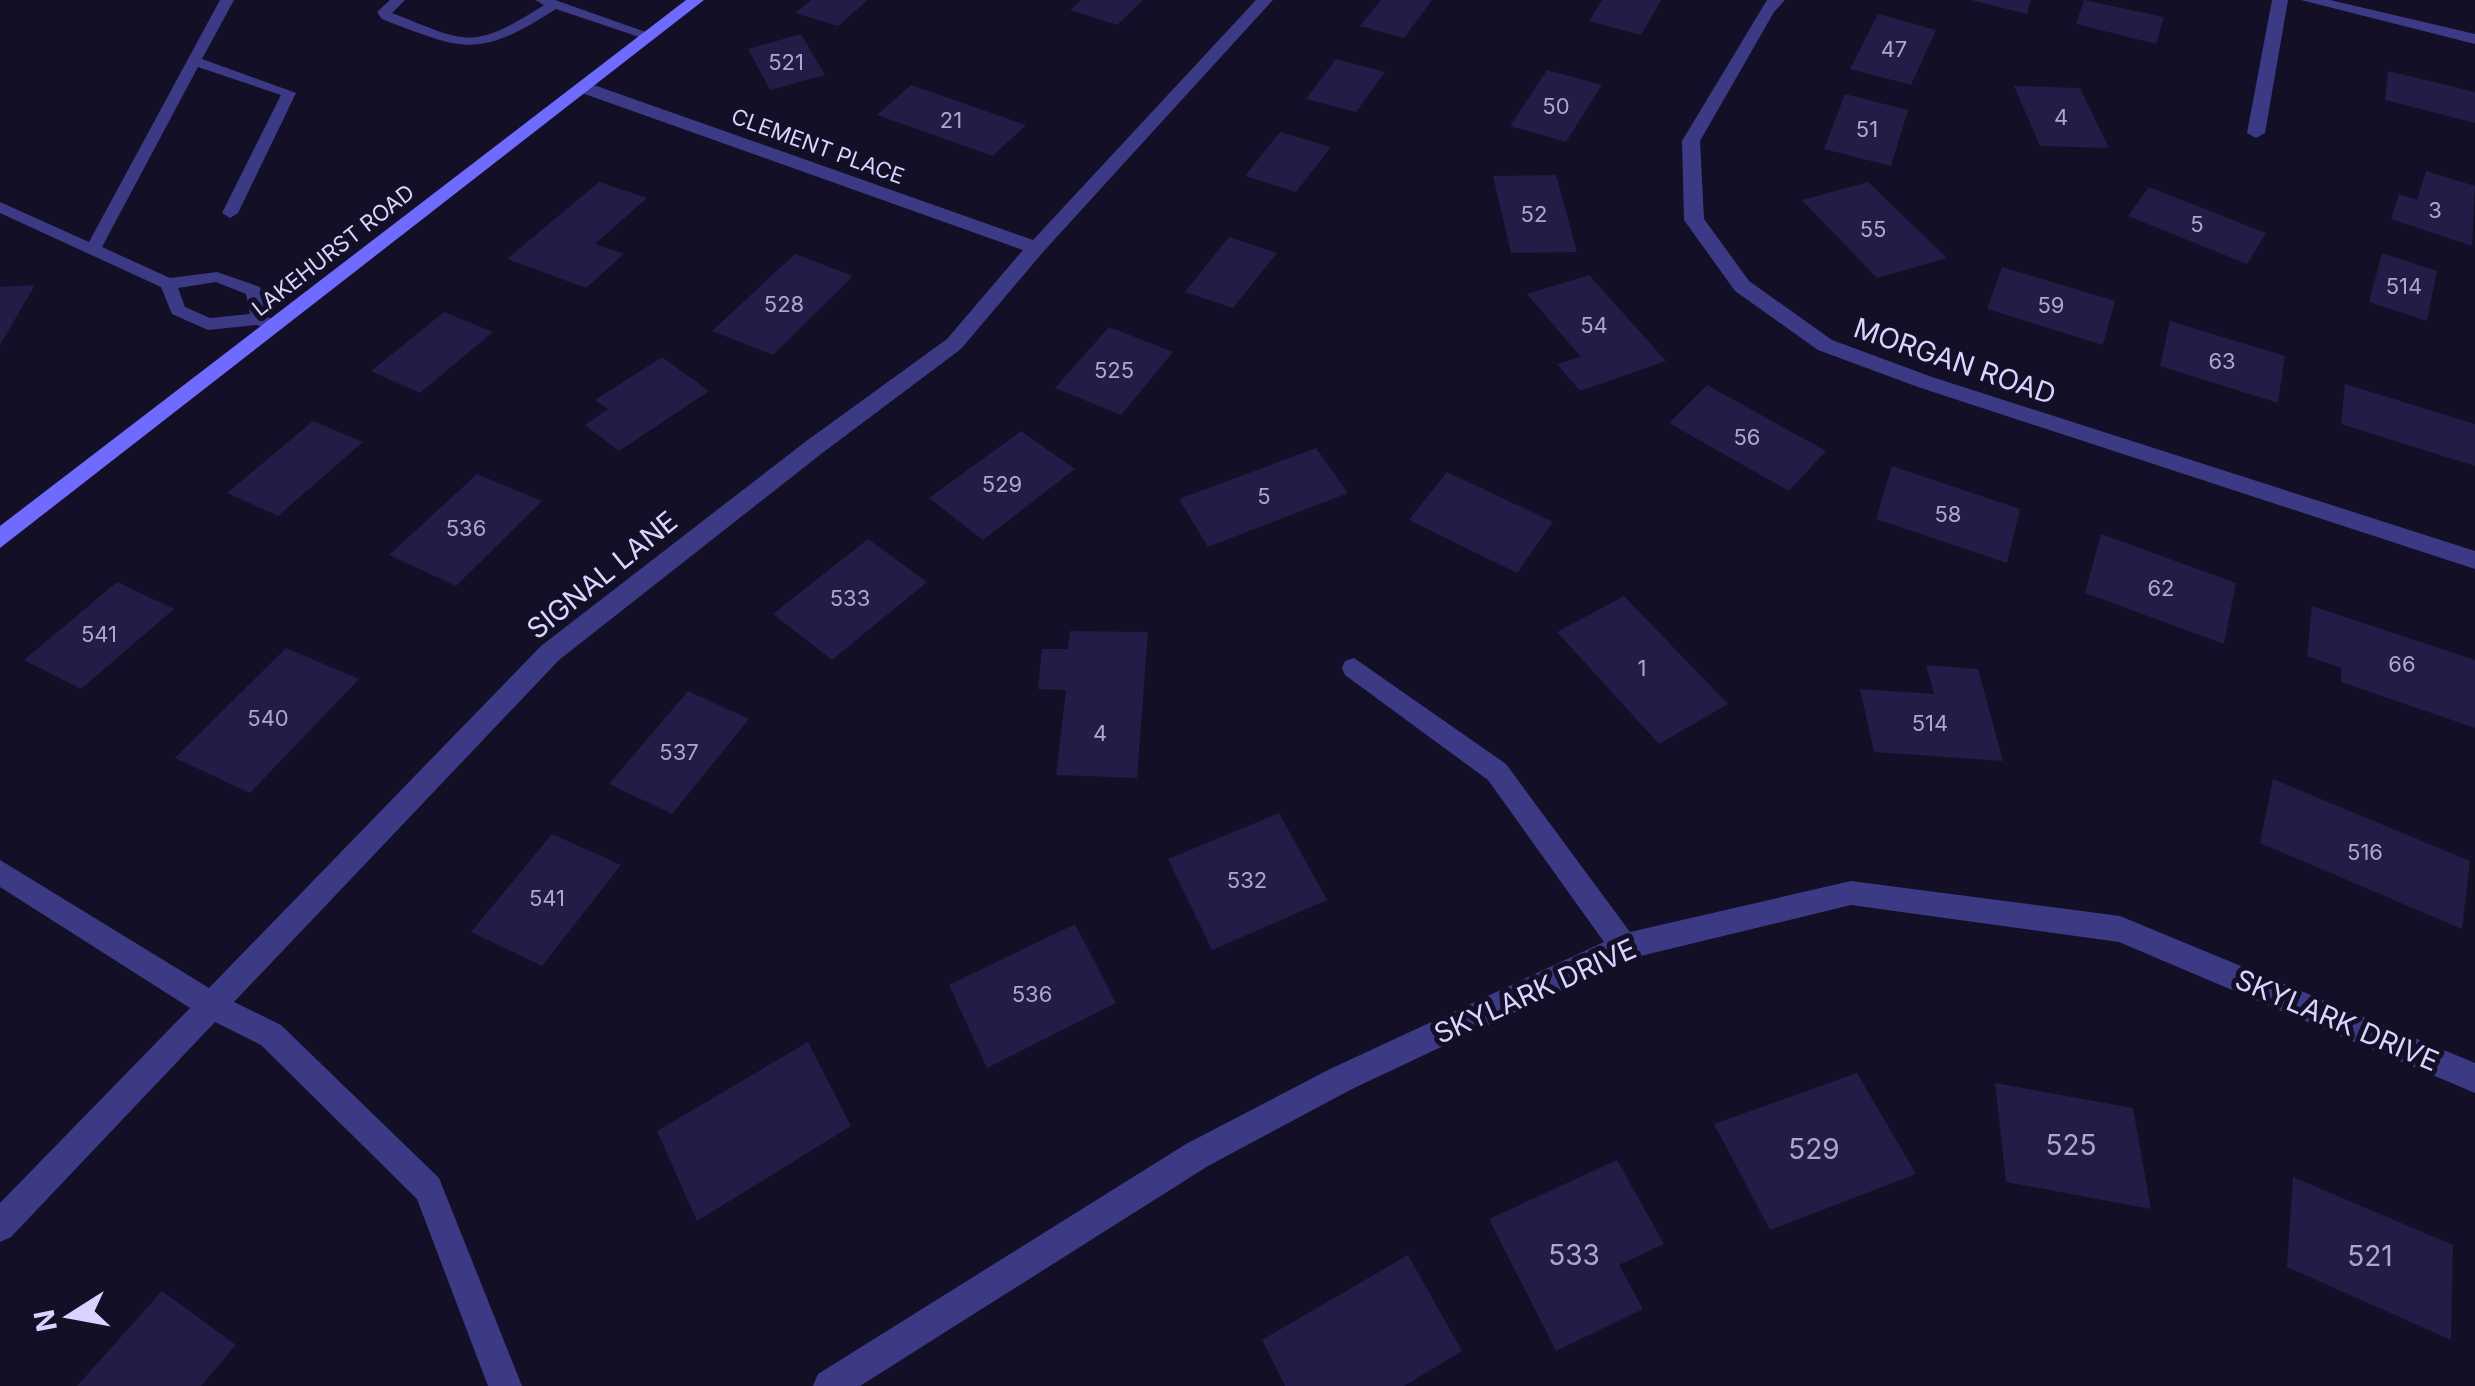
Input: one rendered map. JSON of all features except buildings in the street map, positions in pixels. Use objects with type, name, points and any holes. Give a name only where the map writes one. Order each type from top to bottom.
[{"type":"main road","name":"LAKEHURST ROAD","points":[[0,539],[268,323],[586,88],[696,0]]},
{"type":"street","name":"SIGNAL LANE","points":[[0,1226],[550,653],[813,448],[954,344],[1036,248],[1265,0]]},
{"type":"street","name":"MORGAN ROAD","points":[[1776,0],[1767,9],[1691,140],[1694,220],[1742,286],[1825,345],[1925,382],[2475,560]]},
{"type":"street","points":[[2256,133],[2280,0]]},
{"type":"street","points":[[2309,0],[2475,39]]},
{"type":"street","name":"CLEMENT PLACE","points":[[586,88],[1036,248]]},
{"type":"street","points":[[1354,668],[1496,772],[1624,948]]},
{"type":"street","points":[[0,872],[212,1006],[271,1035],[428,1190],[505,1386]]},
{"type":"street","name":"SKYLARK DRIVE","points":[[830,1386],[1198,1154],[1341,1079],[1624,948],[1850,893],[2120,929],[2475,1078]]},
{"type":"lane","points":[[93,249],[226,0]]},
{"type":"lane","points":[[398,0],[384,12],[387,16],[461,44],[493,43],[548,2],[650,36]]},
{"type":"lane","points":[[193,62],[289,92],[230,213]]},
{"type":"lane","points":[[0,207],[168,284],[216,277],[254,291],[268,323],[208,324],[178,310],[168,284]]}]
